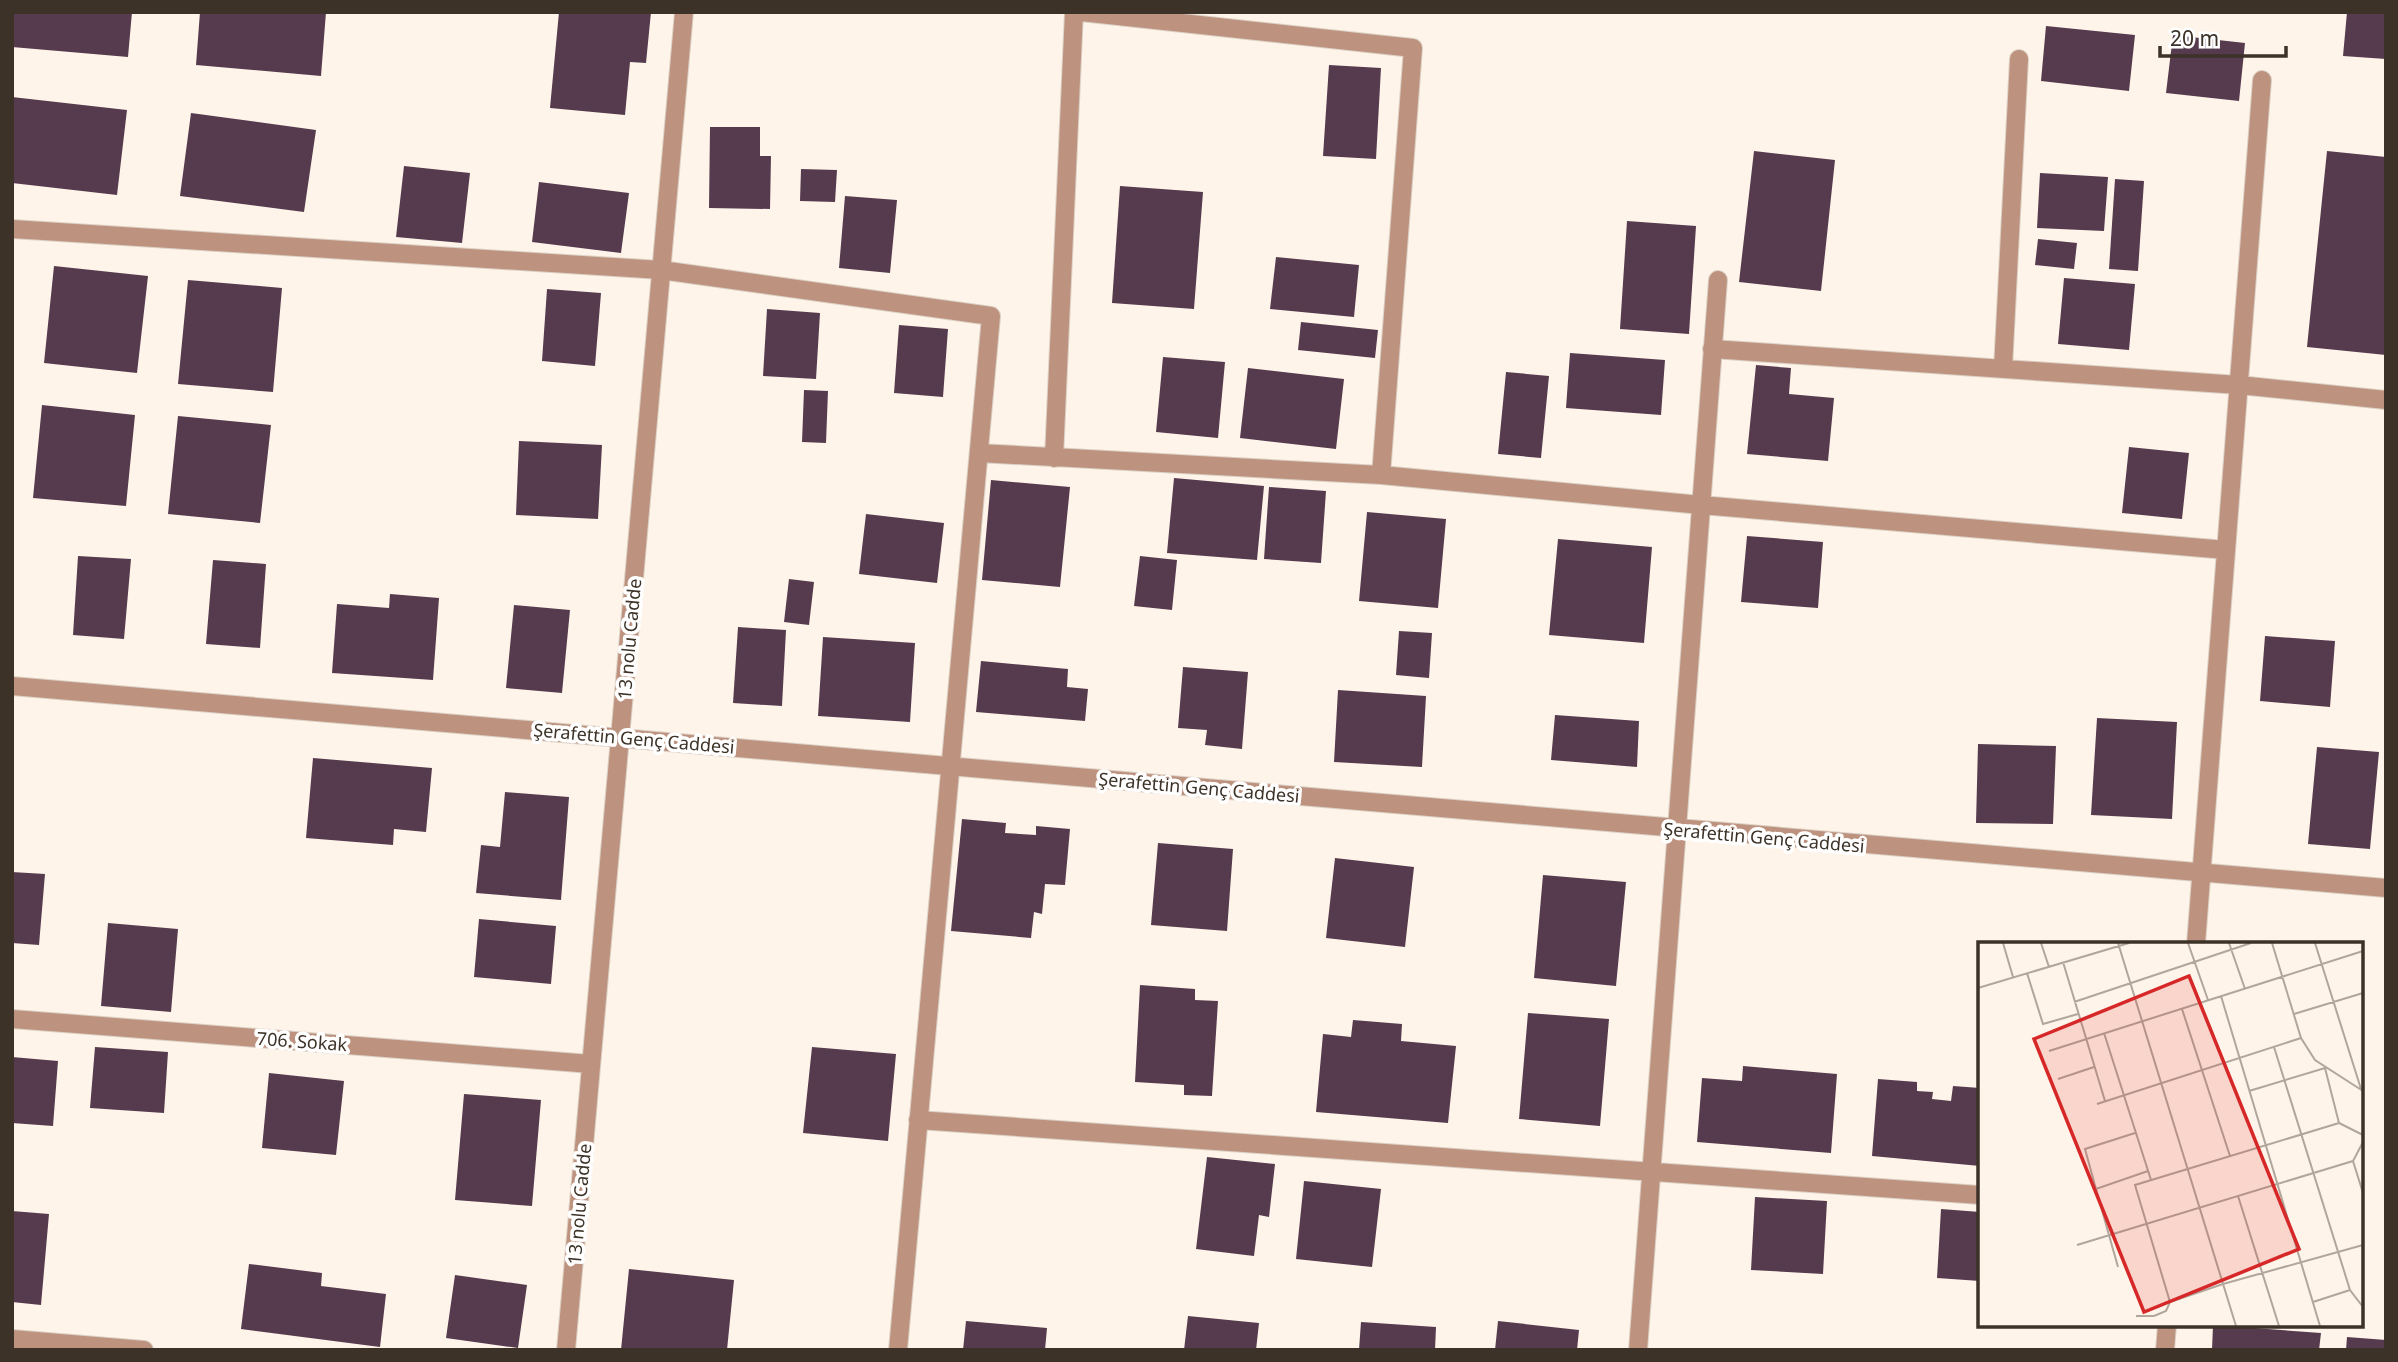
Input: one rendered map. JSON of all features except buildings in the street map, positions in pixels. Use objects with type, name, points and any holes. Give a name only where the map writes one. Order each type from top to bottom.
[{"type":"street","name":"13 nolu Cadde","points":[[566,1350],[684,12]]},
{"type":"street","points":[[1054,458],[1074,12]]},
{"type":"street","points":[[1081,12],[1413,48],[1381,475]]},
{"type":"street","points":[[2003,369],[2019,60]]},
{"type":"street","points":[[2196,942],[2262,80]]},
{"type":"street","points":[[12,229],[661,271],[991,316],[898,1350]]},
{"type":"street","points":[[1638,1350],[1718,280]]},
{"type":"street","points":[[1712,349],[2239,385],[2386,400]]},
{"type":"street","points":[[979,453],[1381,475],[2226,550]]},
{"type":"street","name":"Şerafettin Genç Caddesi","points":[[12,686],[951,765],[1676,830],[2386,888]]},
{"type":"street","name":"706. Sokak","points":[[12,1019],[591,1064]]},
{"type":"street","points":[[918,1120],[1978,1195]]},
{"type":"street","points":[[2165,1350],[2167,1327]]},
{"type":"street","points":[[12,1339],[145,1350]]}]
